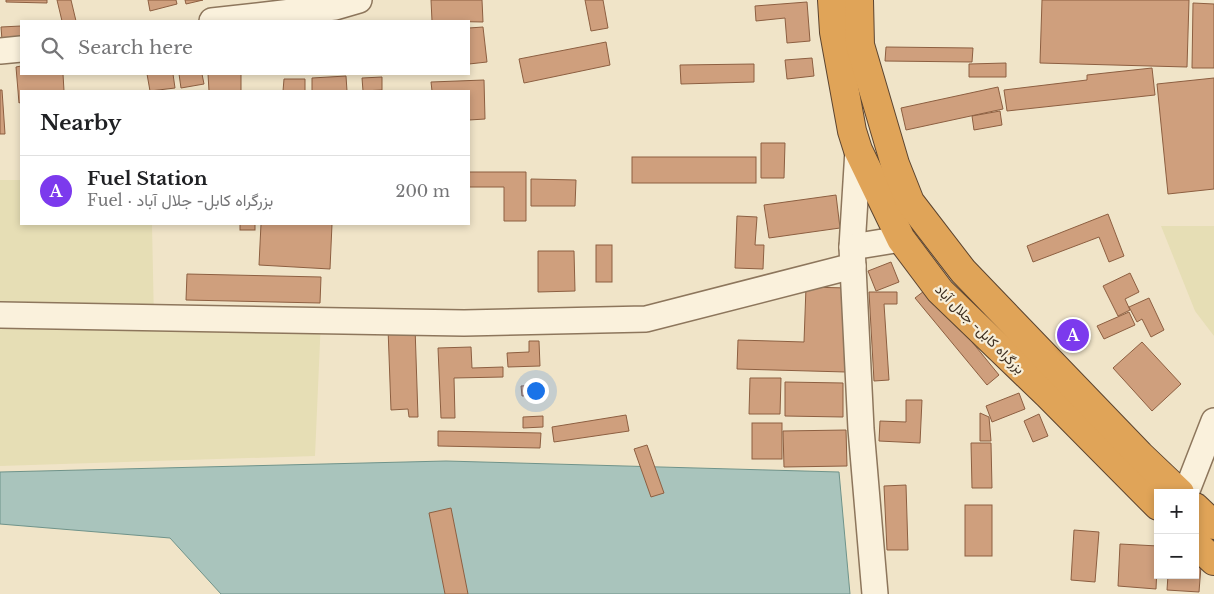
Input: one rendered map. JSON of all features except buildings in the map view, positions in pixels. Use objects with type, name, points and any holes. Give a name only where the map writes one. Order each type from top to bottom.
[{"type":"highway","name":"بزرگراه کابل- جلال آباد","points":[[832,0],[834,32],[844,93],[858,150],[901,239],[940,291],[1140,456],[1176,489]]},
{"type":"highway","name":"بزرگراه کابل- جلال آباد","points":[[859,0],[860,45],[895,164],[910,202],[1057,387],[1154,501]]},
{"type":"highway","points":[[1199,511],[1214,525]]},
{"type":"highway","points":[[1199,547],[1214,561]]},
{"type":"street","points":[[221,20],[335,7],[359,0]]},
{"type":"street","points":[[0,51],[20,49]]},
{"type":"street","points":[[858,150],[852,257],[861,429],[875,594]]},
{"type":"street","points":[[0,315],[464,323],[646,319],[852,257],[901,239]]},
{"type":"street","points":[[1188,489],[1214,421]]},
{"type":"shaded area","points":[[0,180],[20,180],[20,225],[152,225],[154,322],[321,319],[315,456],[0,466]]},
{"type":"shaded area","points":[[1161,226],[1214,226],[1214,336],[1195,311]]},
{"type":"water","points":[[446,461],[839,472],[850,594],[221,594],[170,538],[0,524],[0,472]]},
{"type":"place","name":"Fuel Station","points":[[1073,335]]}]
